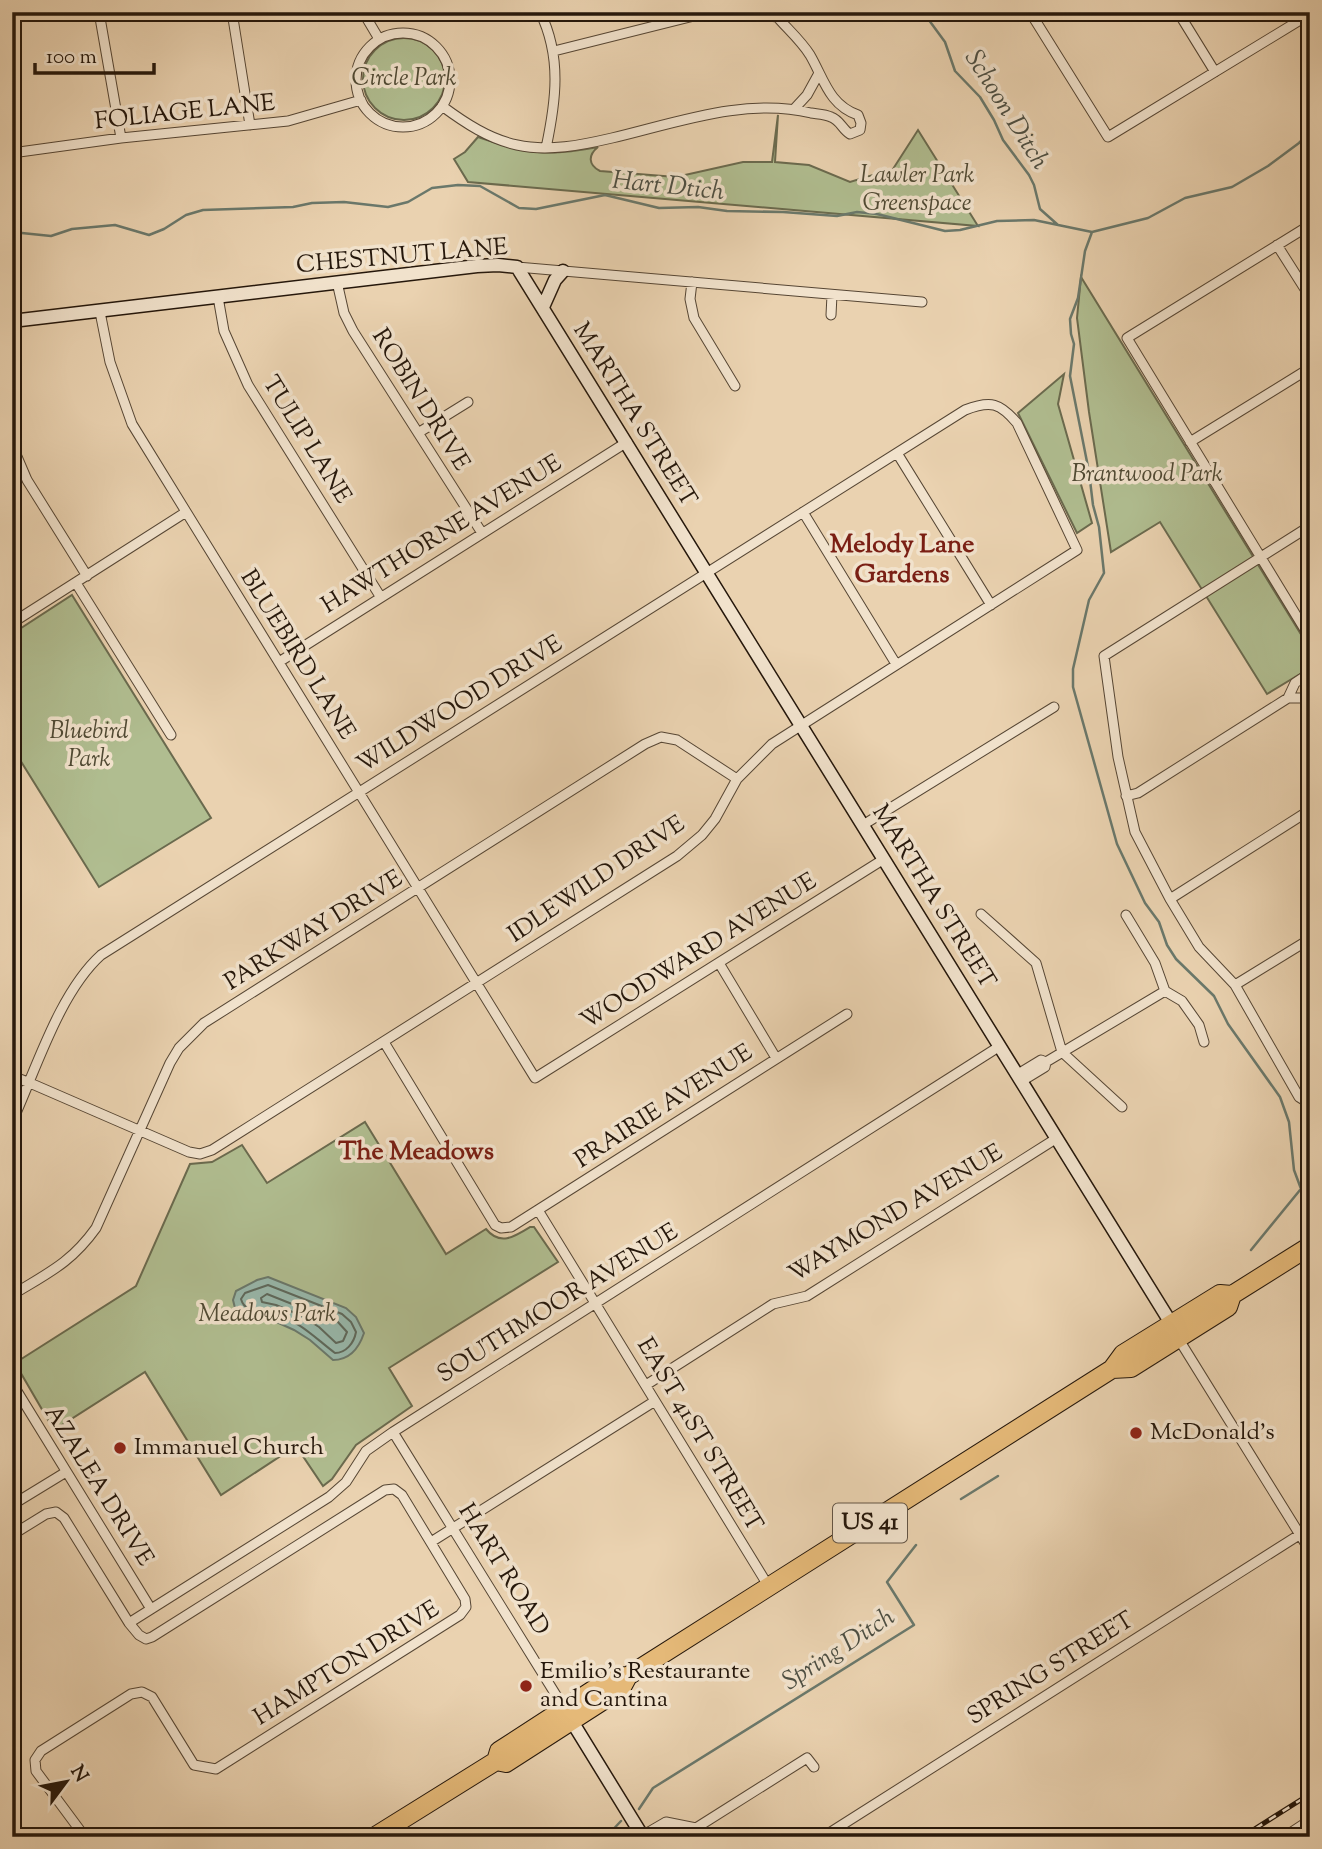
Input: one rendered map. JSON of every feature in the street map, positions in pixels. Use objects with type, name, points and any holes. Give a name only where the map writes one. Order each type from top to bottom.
[{"type":"highway","name":"US 41","points":[[374,1837],[496,1761],[506,1763],[568,1714],[621,1689],[628,1676],[1112,1369],[1131,1368],[1220,1294],[1232,1295],[1310,1246]]},
{"type":"street","points":[[99,12],[121,138]]},
{"type":"street","points":[[232,12],[250,125]]},
{"type":"street","points":[[363,12],[379,39]]},
{"type":"street","points":[[540,12],[554,51],[555,106],[546,148]]},
{"type":"street","points":[[554,51],[702,12]]},
{"type":"street","points":[[442,106],[494,139],[519,146],[546,148],[587,144],[726,112],[758,108],[795,108],[839,120],[843,130],[850,134],[860,130],[858,115],[834,100],[818,75],[811,57],[775,15],[740,12]]},
{"type":"street","points":[[1030,12],[1108,137],[1310,14]]},
{"type":"street","points":[[1178,12],[1215,72]]},
{"type":"street","points":[[403,32],[416,34],[428,39],[445,58],[449,70],[448,95],[442,106],[429,119],[404,127],[379,120],[361,100],[356,83],[358,66],[366,51],[379,39],[403,32]]},
{"type":"street","points":[[795,108],[807,95],[818,75]]},
{"type":"street","name":"FOLIAGE LANE","points":[[12,153],[121,138],[288,121],[361,100]]},
{"type":"street","points":[[1310,225],[1127,338],[1310,638]]},
{"type":"street","points":[[1277,245],[1310,297]]},
{"type":"street","name":"CHESTNUT LANE","points":[[12,321],[498,265],[922,302]]},
{"type":"street","name":"MARTHA STREET","points":[[517,267],[1058,1138],[1310,1551]]},
{"type":"street","points":[[543,307],[555,280],[563,271]]},
{"type":"street","name":"ROBIN DRIVE","points":[[337,282],[344,313],[353,331],[482,533]]},
{"type":"street","points":[[692,282],[690,299],[694,318],[734,386]]},
{"type":"street","points":[[831,315],[832,295]]},
{"type":"street","name":"TULIP LANE","points":[[218,297],[224,331],[248,385],[380,596]]},
{"type":"street","name":"BLUEBIRD LANE","points":[[100,312],[110,362],[132,424],[535,1078]]},
{"type":"street","points":[[1190,442],[1310,369]]},
{"type":"street","points":[[418,433],[468,402]]},
{"type":"street","name":"WILDWOOD DRIVE","points":[[12,1122],[74,986],[86,969],[101,956],[965,410],[992,404],[1005,410],[1017,423],[1077,550]]},
{"type":"street","name":"HAWTHORNE AVENUE","points":[[279,662],[627,442]]},
{"type":"street","points":[[12,445],[27,480],[87,576]]},
{"type":"street","points":[[897,453],[991,605]]},
{"type":"street","points":[[12,623],[186,512]]},
{"type":"street","points":[[803,512],[896,664]]},
{"type":"street","points":[[1310,526],[1104,656],[1126,796],[1135,832],[1199,947],[1235,985],[1299,1097],[1310,1104]]},
{"type":"street","name":"IDLEWILD DRIVE","points":[[12,1076],[189,1152],[200,1154],[212,1150],[677,856],[702,835],[715,819],[737,779],[763,752],[800,724],[1077,550]]},
{"type":"street","points":[[76,583],[171,734]]},
{"type":"street","points":[[1288,698],[1295,683],[1310,673]]},
{"type":"street","points":[[1126,796],[1138,793],[1288,698],[1304,698],[1310,694]]},
{"type":"street","points":[[863,825],[1054,707]]},
{"type":"street","name":"PARKWAY DRIVE","points":[[12,1295],[62,1265],[80,1249],[96,1228],[170,1063],[178,1048],[204,1023],[645,744],[662,737],[677,740],[737,779]]},
{"type":"street","points":[[1170,899],[1310,810]]},
{"type":"street","name":"WOODWARD AVENUE","points":[[535,1078],[884,859]]},
{"type":"street","points":[[981,914],[1036,964],[1062,1052],[1122,1107]]},
{"type":"street","points":[[1126,915],[1155,963],[1165,991],[1178,997],[1187,1007],[1199,1025],[1204,1042]]},
{"type":"street","points":[[1235,985],[1310,939]]},
{"type":"street","points":[[719,963],[776,1058]]},
{"type":"street","points":[[1020,1078],[1041,1060],[1046,1062],[1165,991]]},
{"type":"street","name":"PRAIRIE AVENUE","points":[[384,1042],[495,1225],[502,1228],[511,1227],[847,1014]]},
{"type":"street","name":"SOUTHMOOR AVENUE","points":[[150,1609],[329,1497],[346,1482],[366,1451],[393,1432],[1000,1046]]},
{"type":"street","points":[[1299,1097],[1310,1090]]},
{"type":"street","name":"WAYMOND AVENUE","points":[[646,1385],[773,1304],[807,1296],[1058,1138]]},
{"type":"street","name":"EAST 41ST STREET","points":[[538,1210],[769,1587]]},
{"type":"street","name":"AZALEA DRIVE","points":[[12,1383],[150,1609]]},
{"type":"street","points":[[431,1542],[656,1401]]},
{"type":"street","name":"HART ROAD","points":[[393,1432],[643,1836]]},
{"type":"street","points":[[12,1505],[66,1472]]},
{"type":"street","name":"HAMPTON DRIVE","points":[[85,1837],[36,1771],[35,1760],[41,1751],[131,1694],[142,1692],[152,1697],[194,1765],[216,1769],[460,1615],[466,1607],[465,1599],[431,1542],[402,1495],[394,1489],[385,1490],[152,1637],[146,1639],[139,1635],[129,1623]]},
{"type":"street","points":[[12,1535],[46,1514],[56,1512],[64,1518],[129,1623],[150,1609]]},
{"type":"street","name":"SPRING STREET","points":[[823,1837],[1310,1528]]},
{"type":"street","points":[[643,1836],[666,1822],[696,1828],[807,1758],[814,1767]]},
{"type":"street","points":[[1284,1837],[1310,1821]]},
{"type":"green space","name":"Circle Park","points":[[404,38],[420,41],[433,50],[442,63],[445,79],[442,95],[433,108],[420,117],[404,120],[388,117],[375,108],[366,95],[363,79],[366,63],[375,50],[388,41]]},
{"type":"green space","name":"Lawler Park Greenspace","points":[[778,115],[775,162],[809,165],[850,182],[893,169],[918,130],[978,226],[468,182],[454,159],[465,152],[478,137],[537,152],[564,152],[598,147],[592,153],[591,160],[593,166],[600,171],[676,177],[743,162],[772,162]]},
{"type":"green space","name":"Brantwood Park","points":[[1081,277],[1310,649],[1310,668],[1267,694],[1160,522],[1111,552],[1077,318]]},
{"type":"green space","points":[[1064,374],[1058,404],[1092,523],[1077,533],[1018,413]]},
{"type":"green space","name":"Bluebird Park","points":[[72,595],[211,818],[99,887],[12,747],[12,634]]},
{"type":"green space","name":"Meadows Park","points":[[365,1122],[446,1254],[486,1229],[497,1237],[507,1238],[534,1227],[558,1262],[389,1368],[412,1406],[356,1445],[332,1479],[323,1486],[296,1446],[221,1495],[145,1372],[54,1430],[15,1363],[136,1286],[190,1164],[212,1162],[242,1145],[267,1183]]},
{"type":"water","points":[[268,1277],[346,1308],[356,1317],[364,1333],[356,1348],[344,1358],[333,1360],[294,1330],[272,1320],[242,1314],[235,1308],[233,1300],[236,1291]]},
{"type":"waterway","name":"Schoon Ditch","points":[[923,12],[945,42],[955,71],[980,97],[1003,140],[1029,175],[1040,209],[1058,225]]},
{"type":"waterway","name":"Hart Dtich","points":[[12,232],[51,236],[72,229],[115,225],[149,235],[186,215],[203,210],[293,207],[312,203],[344,202],[388,207],[408,202],[432,188],[458,185],[480,186],[519,208],[536,209],[605,195],[659,208],[698,207],[727,211],[837,216],[857,212],[877,214],[945,231],[997,221],[1034,220],[1092,232],[1148,218],[1185,198],[1232,187],[1268,166],[1310,132]]},
{"type":"waterway","points":[[1092,232],[1085,251],[1078,298],[1070,319],[1074,344],[1070,376],[1099,527],[1104,573],[1089,600],[1073,669],[1073,687],[1117,844],[1176,959],[1214,996],[1228,1024],[1280,1097],[1289,1122],[1294,1170],[1310,1213]]},
{"type":"waterway","name":"Spring Ditch","points":[[1251,1250],[1300,1190]]},
{"type":"waterway","name":"Spring Ditch","points":[[961,1499],[998,1476]]},
{"type":"waterway","name":"Spring Ditch","points":[[639,1809],[653,1788],[914,1625],[887,1582],[916,1545]]},
{"type":"waterway","points":[[606,1837],[621,1821]]},
{"type":"railway","points":[[1242,1837],[1310,1794]]},
{"type":"place","name":"McDonald's","points":[[1136,1433]]},
{"type":"place","name":"Immanuel Church","points":[[120,1448]]},
{"type":"place","name":"Emilio's Restaurante and Cantina","points":[[526,1686]]},
{"type":"district","name":"Melody Lane Gardens","points":[[902,560]]},
{"type":"district","name":"The Meadows","points":[[416,1152]]}]
